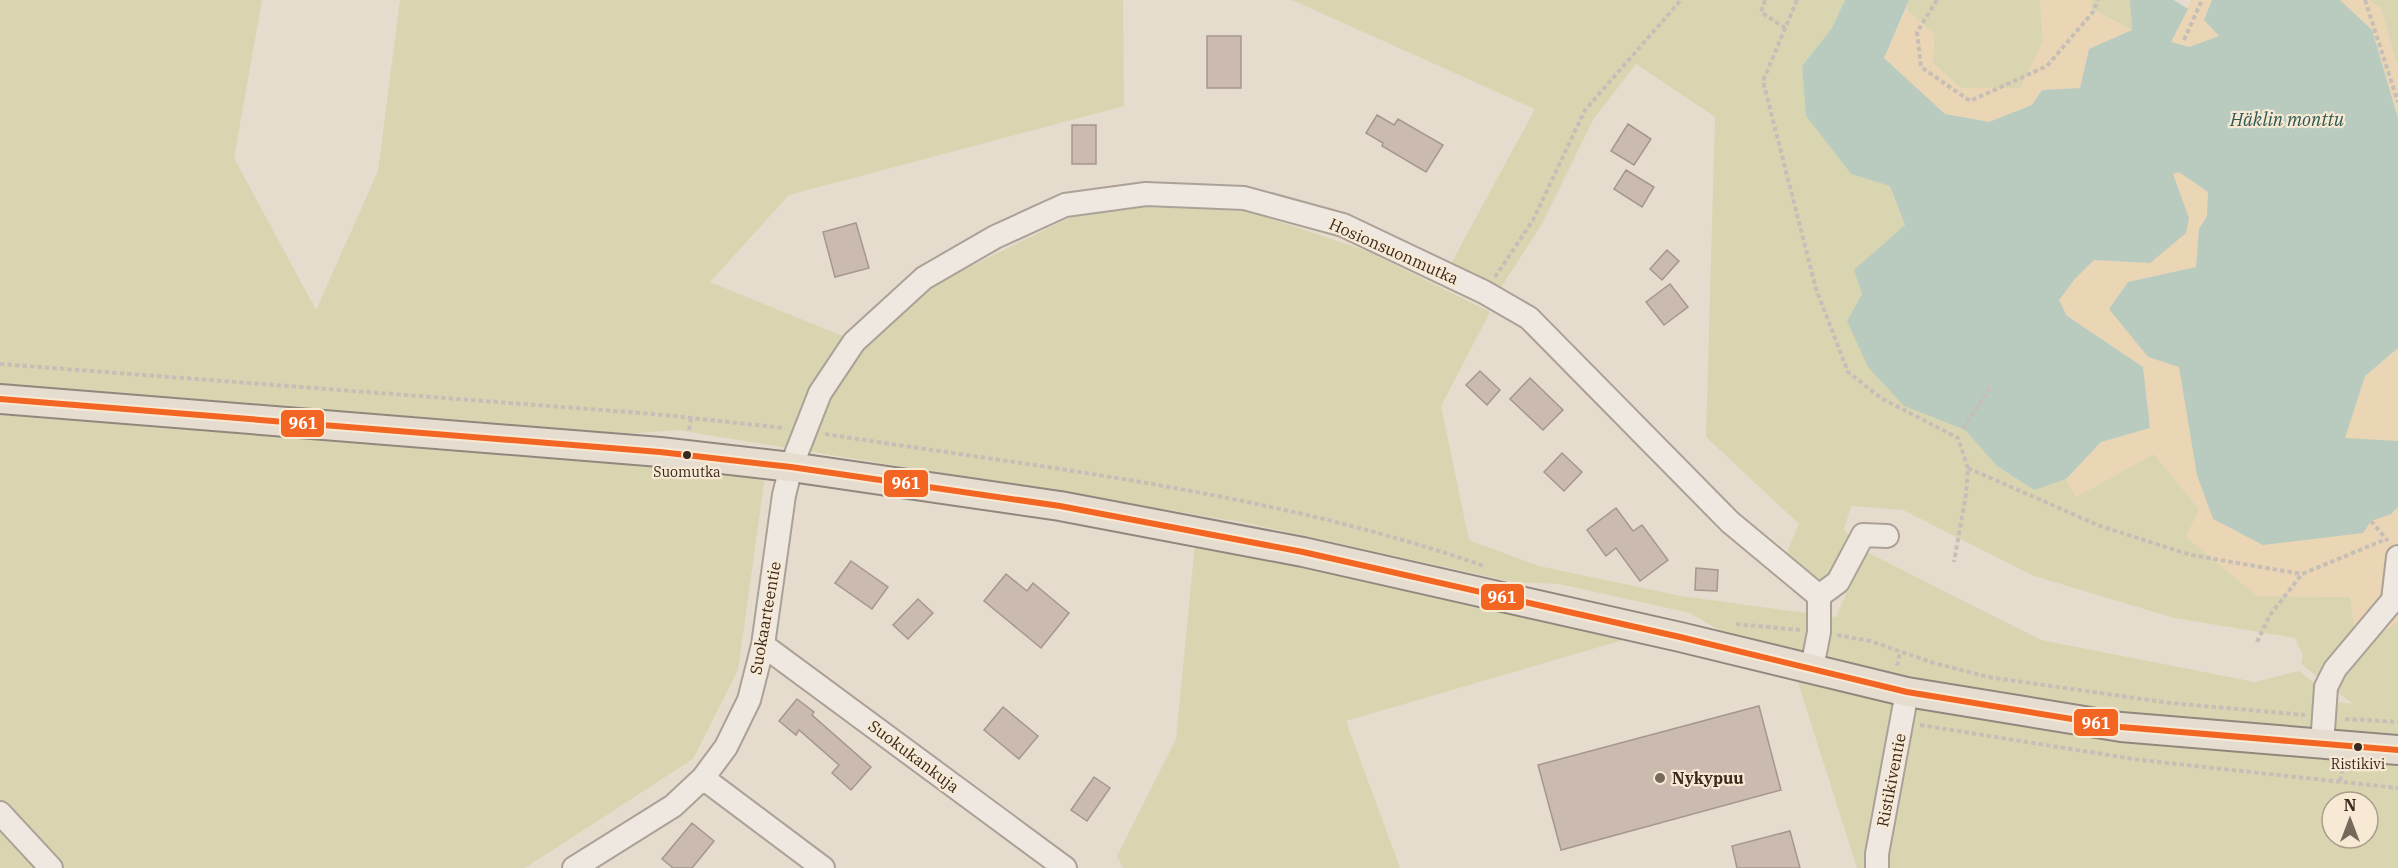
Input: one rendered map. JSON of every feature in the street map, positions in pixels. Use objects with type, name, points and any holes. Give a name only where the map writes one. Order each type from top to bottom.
[{"type":"main road","points":[[0,399],[660,452],[791,467],[1060,506],[1303,552],[1812,668],[1907,692],[2121,727],[2398,750]]},
{"type":"street","name":"Hosionsuonmutka","points":[[791,467],[820,393],[854,342],[924,278],[995,237],[1065,205],[1146,194],[1244,198],[1343,225],[1484,292],[1529,318],[1730,522],[1819,596]]},
{"type":"street","name":"Suokaarteentie","points":[[574,868],[673,806],[703,778],[726,747],[749,700],[763,645],[784,495],[791,467]]},
{"type":"street","points":[[1812,668],[1819,632],[1819,596],[1838,582],[1863,535],[1887,536]]},
{"type":"street","points":[[2322,745],[2326,687],[2335,669],[2393,600],[2392,544]]},
{"type":"street","name":"Suokukankuja","points":[[763,645],[1065,868]]},
{"type":"street","name":"Ristikiventie","points":[[1877,868],[1877,854],[1907,692]]},
{"type":"street","points":[[703,778],[823,868]]},
{"type":"street","points":[[0,813],[51,868]]},
{"type":"path","points":[[1484,292],[1533,220],[1585,110],[1681,0]]},
{"type":"path","points":[[1765,0],[1761,12],[1785,28]]},
{"type":"path","points":[[1797,0],[1763,81],[1816,289],[1848,372],[1881,398],[1958,438],[1968,468],[1966,494],[1954,562]]},
{"type":"path","points":[[1937,0],[1917,32],[1921,67],[1970,101],[2047,66],[2093,12],[2098,0]]},
{"type":"path","points":[[2184,40],[2202,0]]},
{"type":"path","points":[[2366,1],[2398,102]]},
{"type":"path","points":[[1963,429],[1991,386]]},
{"type":"path","points":[[690,430],[691,418]]},
{"type":"path","points":[[1968,468],[2100,526],[2191,555],[2302,574],[2392,544],[2371,521]]},
{"type":"path","points":[[2257,642],[2270,615],[2302,574]]},
{"type":"path","points":[[1902,722],[2140,760],[2398,788]]},
{"type":"shaded area","points":[[0,0],[262,0],[234,158],[316,310],[378,171],[400,0],[1123,0],[1124,106],[789,195],[710,282],[860,343],[941,281],[1073,216],[1146,207],[1248,211],[1367,251],[1490,312],[1441,406],[1469,540],[1539,566],[1681,596],[1836,617],[1865,551],[2041,640],[2255,682],[2299,671],[2319,687],[2318,700],[2353,704],[2301,664],[2303,655],[2295,638],[2174,618],[2034,576],[1903,510],[1851,506],[1844,530],[1854,540],[1826,584],[1784,559],[1799,524],[1706,437],[1715,117],[1636,64],[1593,120],[1542,224],[1498,292],[1448,269],[1535,109],[1292,0],[1845,0],[1832,28],[1802,66],[1806,116],[1851,174],[1890,186],[1905,225],[1855,270],[1862,294],[1847,321],[1904,406],[1965,430],[1997,466],[2034,490],[2066,479],[2076,497],[2154,454],[2199,509],[2257,596],[2350,597],[2357,647],[2398,622],[2398,868],[1857,868],[1796,676],[1690,613],[1559,584],[1513,582],[1241,522],[677,430],[614,435],[0,384]]},
{"type":"shaded area","points":[[1909,0],[2040,0],[2043,41],[2020,89],[1961,88],[1933,63],[1934,34],[1906,9]]},
{"type":"shaded area","points":[[2092,0],[2130,0],[2132,30],[2090,8]]},
{"type":"shaded area","points":[[2369,0],[2398,0],[2398,68],[2381,8]]},
{"type":"shaded area","points":[[0,411],[765,476],[738,670],[693,759],[525,868],[0,868],[0,825],[37,840],[0,801]]},
{"type":"shaded area","points":[[1195,543],[1630,638],[1346,721],[1400,868],[1123,868],[1117,856],[1176,739]]},
{"type":"sand","points":[[2040,0],[2092,0],[2090,9],[2132,30],[2089,49],[2080,88],[2042,90],[2032,105],[1989,122],[1945,114],[1884,58],[1906,9],[1934,34],[1933,63],[1961,88],[2020,88],[2043,41]]},
{"type":"sand","points":[[2191,0],[2212,0],[2204,20],[2219,36],[2189,47],[2171,43]]},
{"type":"sand","points":[[2340,0],[2369,0],[2381,8],[2398,68],[2398,118],[2372,30]]},
{"type":"sand","points":[[2179,172],[2208,192],[2207,216],[2199,229],[2196,267],[2128,282],[2109,309],[2148,357],[2179,367],[2197,475],[2371,521],[2391,514],[2398,507],[2398,622],[2357,647],[2350,597],[2257,596],[2186,537],[2199,509],[2154,454],[2076,497],[2066,479],[2101,442],[2150,428],[2143,367],[2067,316],[2059,300],[2074,280],[2094,260],[2150,263],[2189,218],[2172,174]]},
{"type":"sand","points":[[2398,348],[2398,441],[2344,439],[2365,376]]},
{"type":"water","name":"Häklin monttu","points":[[1845,0],[1909,0],[1884,58],[1945,114],[1989,122],[2032,105],[2042,90],[2080,88],[2089,49],[2132,30],[2130,0],[2174,0],[2188,9],[2171,42],[2189,47],[2219,36],[2204,20],[2212,0],[2340,0],[2372,30],[2398,118],[2398,348],[2365,376],[2345,438],[2398,441],[2398,507],[2391,514],[2371,521],[2363,533],[2263,545],[2213,519],[2197,475],[2179,367],[2148,357],[2109,309],[2128,282],[2196,267],[2199,229],[2207,216],[2208,192],[2179,172],[2173,174],[2189,218],[2186,233],[2150,263],[2094,260],[2074,280],[2059,300],[2067,316],[2143,367],[2150,428],[2101,442],[2066,479],[2034,490],[1997,466],[1965,430],[1904,406],[1868,367],[1847,321],[1862,294],[1854,270],[1905,225],[1890,186],[1851,174],[1806,116],[1802,66],[1832,28]]},
{"type":"building","points":[[1207,36],[1241,36],[1241,88],[1207,88]]},
{"type":"building","points":[[1377,115],[1394,125],[1398,119],[1443,145],[1426,172],[1382,146],[1383,143],[1366,133]]},
{"type":"building","points":[[1628,124],[1651,139],[1634,165],[1611,151]]},
{"type":"building","points":[[1072,125],[1096,125],[1096,164],[1072,164]]},
{"type":"building","points":[[1626,170],[1654,187],[1642,207],[1614,189]]},
{"type":"building","points":[[856,223],[869,268],[835,277],[823,232]]},
{"type":"building","points":[[1667,250],[1679,261],[1662,280],[1650,269]]},
{"type":"building","points":[[1670,284],[1688,307],[1664,325],[1646,302]]},
{"type":"building","points":[[1480,371],[1500,390],[1487,405],[1466,385]]},
{"type":"building","points":[[1530,378],[1563,410],[1543,430],[1510,399]]},
{"type":"building","points":[[1562,453],[1582,472],[1564,491],[1544,472]]},
{"type":"building","points":[[1616,508],[1633,531],[1642,525],[1668,560],[1640,581],[1616,548],[1606,556],[1587,530]]},
{"type":"building","points":[[851,561],[888,587],[872,609],[835,583]]},
{"type":"building","points":[[1696,568],[1718,570],[1717,591],[1695,590]]},
{"type":"building","points":[[1006,574],[1027,591],[1033,583],[1069,613],[1041,648],[984,601]]},
{"type":"building","points":[[918,599],[933,613],[908,639],[893,625]]},
{"type":"building","points":[[797,699],[814,712],[812,715],[871,767],[851,790],[832,773],[839,765],[799,730],[796,735],[779,721]]},
{"type":"building","name":"Nykypuu","points":[[1759,706],[1781,790],[1561,850],[1538,765]]},
{"type":"building","points":[[1003,707],[1038,736],[1019,759],[984,730]]},
{"type":"building","points":[[1094,777],[1110,788],[1087,821],[1071,810]]},
{"type":"building","points":[[692,823],[714,841],[692,868],[673,868],[662,859]]},
{"type":"building","points":[[1790,831],[1800,868],[1737,868],[1732,846]]},
{"type":"transit line","name":"961","points":[[0,399],[660,452],[791,467],[1060,506],[1303,552],[1680,637],[1907,692],[2121,727],[2398,750]]},
{"type":"place","name":"Suomutka","points":[[687,455]]},
{"type":"place","name":"Ristikivi","points":[[2358,747]]},
{"type":"place","name":"Nykypuu","points":[[1660,778]]}]
